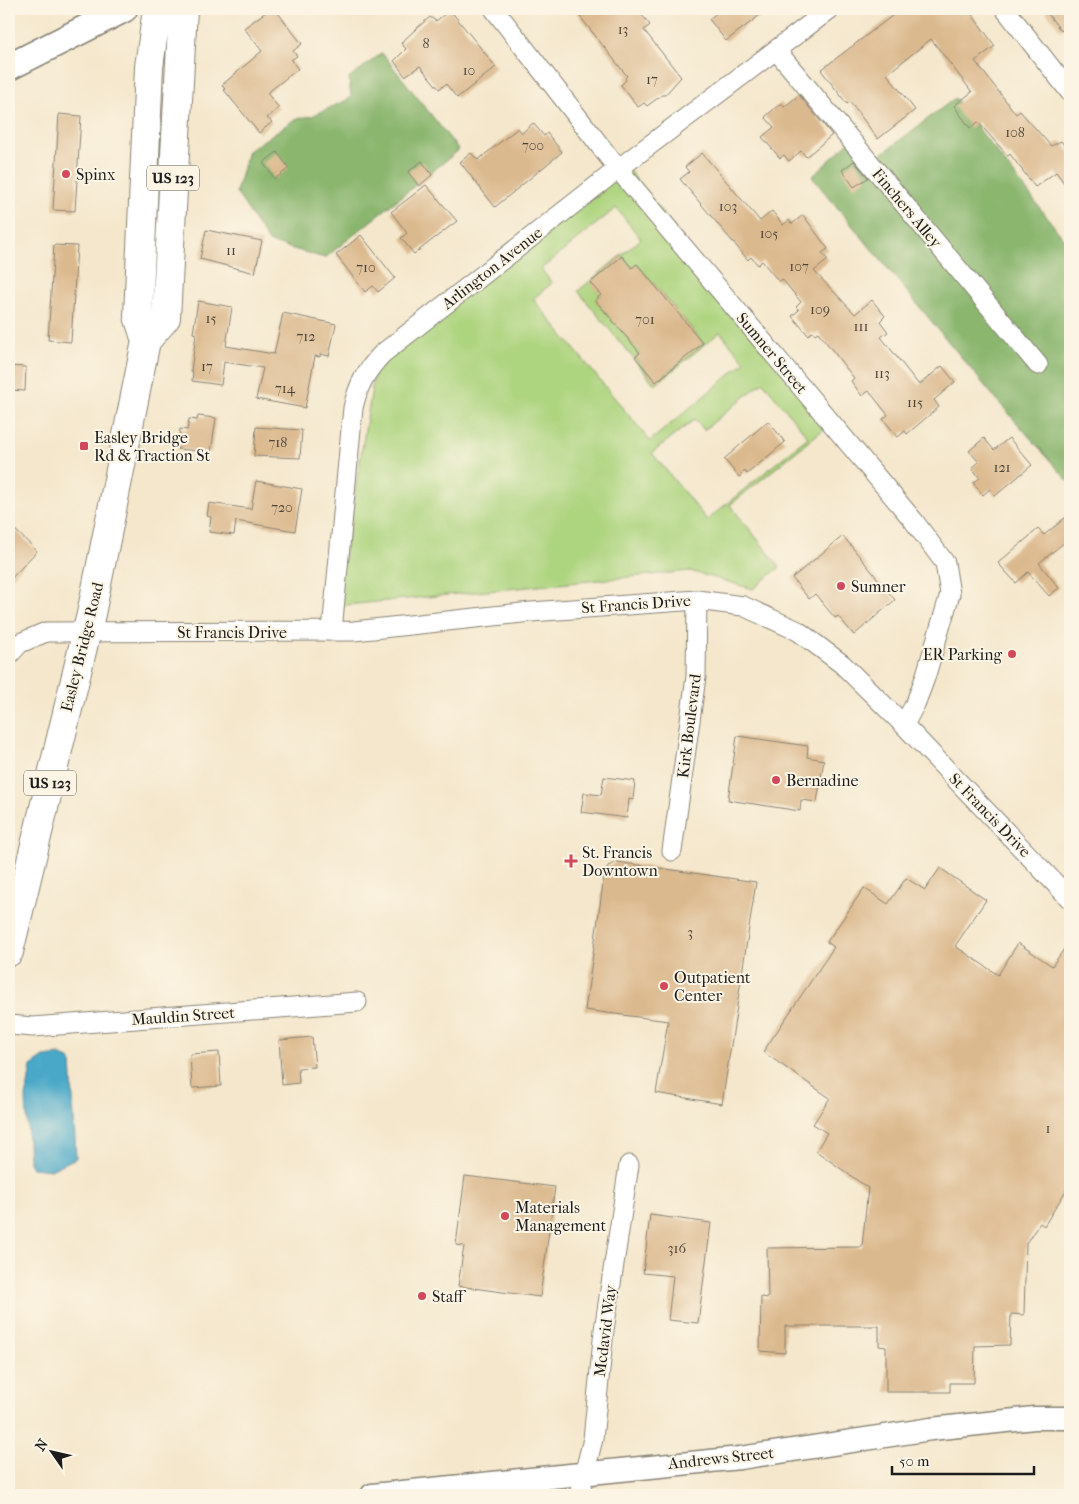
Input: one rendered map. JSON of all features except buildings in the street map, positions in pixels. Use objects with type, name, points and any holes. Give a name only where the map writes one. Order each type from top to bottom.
[{"type":"highway","name":"Easley Bridge Road","points":[[9,952],[86,633],[146,340],[138,316],[149,67],[157,9]]},
{"type":"highway","name":"US 123","points":[[146,340],[166,318],[183,9]]},
{"type":"main road","points":[[9,67],[124,9]]},
{"type":"street","name":"Sumner Street","points":[[494,9],[618,169],[908,514],[946,563],[950,594],[925,678],[916,702],[904,725]]},
{"type":"street","name":"Arlington Avenue","points":[[332,631],[353,408],[357,390],[366,372],[382,354],[618,169],[830,9]]},
{"type":"street","points":[[1005,9],[1070,92]]},
{"type":"street","name":"Finchers Alley","points":[[776,50],[1038,365]]},
{"type":"street","name":"St Francis Drive","points":[[9,655],[20,643],[46,632],[332,631],[697,600],[743,606],[798,631],[842,664],[904,725],[1070,899]]},
{"type":"street","name":"Kirk Boulevard","points":[[672,851],[696,677],[697,600]]},
{"type":"street","name":"Mauldin Street","points":[[9,1025],[33,1027],[356,1002]]},
{"type":"street","name":"Mcdavid Way","points":[[579,1495],[593,1439],[604,1330],[629,1166]]},
{"type":"street","name":"Andrews Street","points":[[372,1495],[584,1472],[740,1458],[931,1429],[1034,1418],[1070,1418]]},
{"type":"green space","points":[[382,53],[459,150],[325,258],[269,242],[236,192],[248,151],[295,119],[312,116],[351,98],[349,78]]},
{"type":"green space","points":[[955,98],[1070,247],[1070,483],[995,398],[812,177],[855,136],[874,160]]},
{"type":"green space","points":[[627,168],[830,424],[730,505],[780,567],[753,589],[690,571],[336,606],[377,358]],"holes":[[[616,208],[641,239],[578,291],[655,385],[720,332],[745,362],[650,441],[533,299],[552,283],[541,269]],[[622,256],[632,268],[637,264],[676,310],[674,313],[683,318],[703,343],[656,382],[635,357],[645,348],[634,346],[595,300],[601,295],[591,283]],[[763,382],[808,437],[707,520],[652,453],[695,419],[704,430]]]},
{"type":"water","points":[[59,1055],[71,1060],[76,1158],[51,1170],[32,1168],[29,1163],[26,1098],[31,1066],[44,1057]]},
{"type":"place","name":"Spinx","points":[[66,174]]},
{"type":"place","name":"Easley Bridge Rd & Traction St","points":[[84,446]]},
{"type":"place","name":"Sumner","points":[[841,586]]},
{"type":"place","name":"ER Parking","points":[[1012,654]]},
{"type":"place","name":"Bernadine","points":[[776,780]]},
{"type":"place","name":"St. Francis Downtown","points":[[571,861]]},
{"type":"place","name":"Outpatient Center","points":[[664,986]]},
{"type":"place","name":"Materials Management","points":[[505,1216]]},
{"type":"place","name":"Staff","points":[[422,1296]]}]
